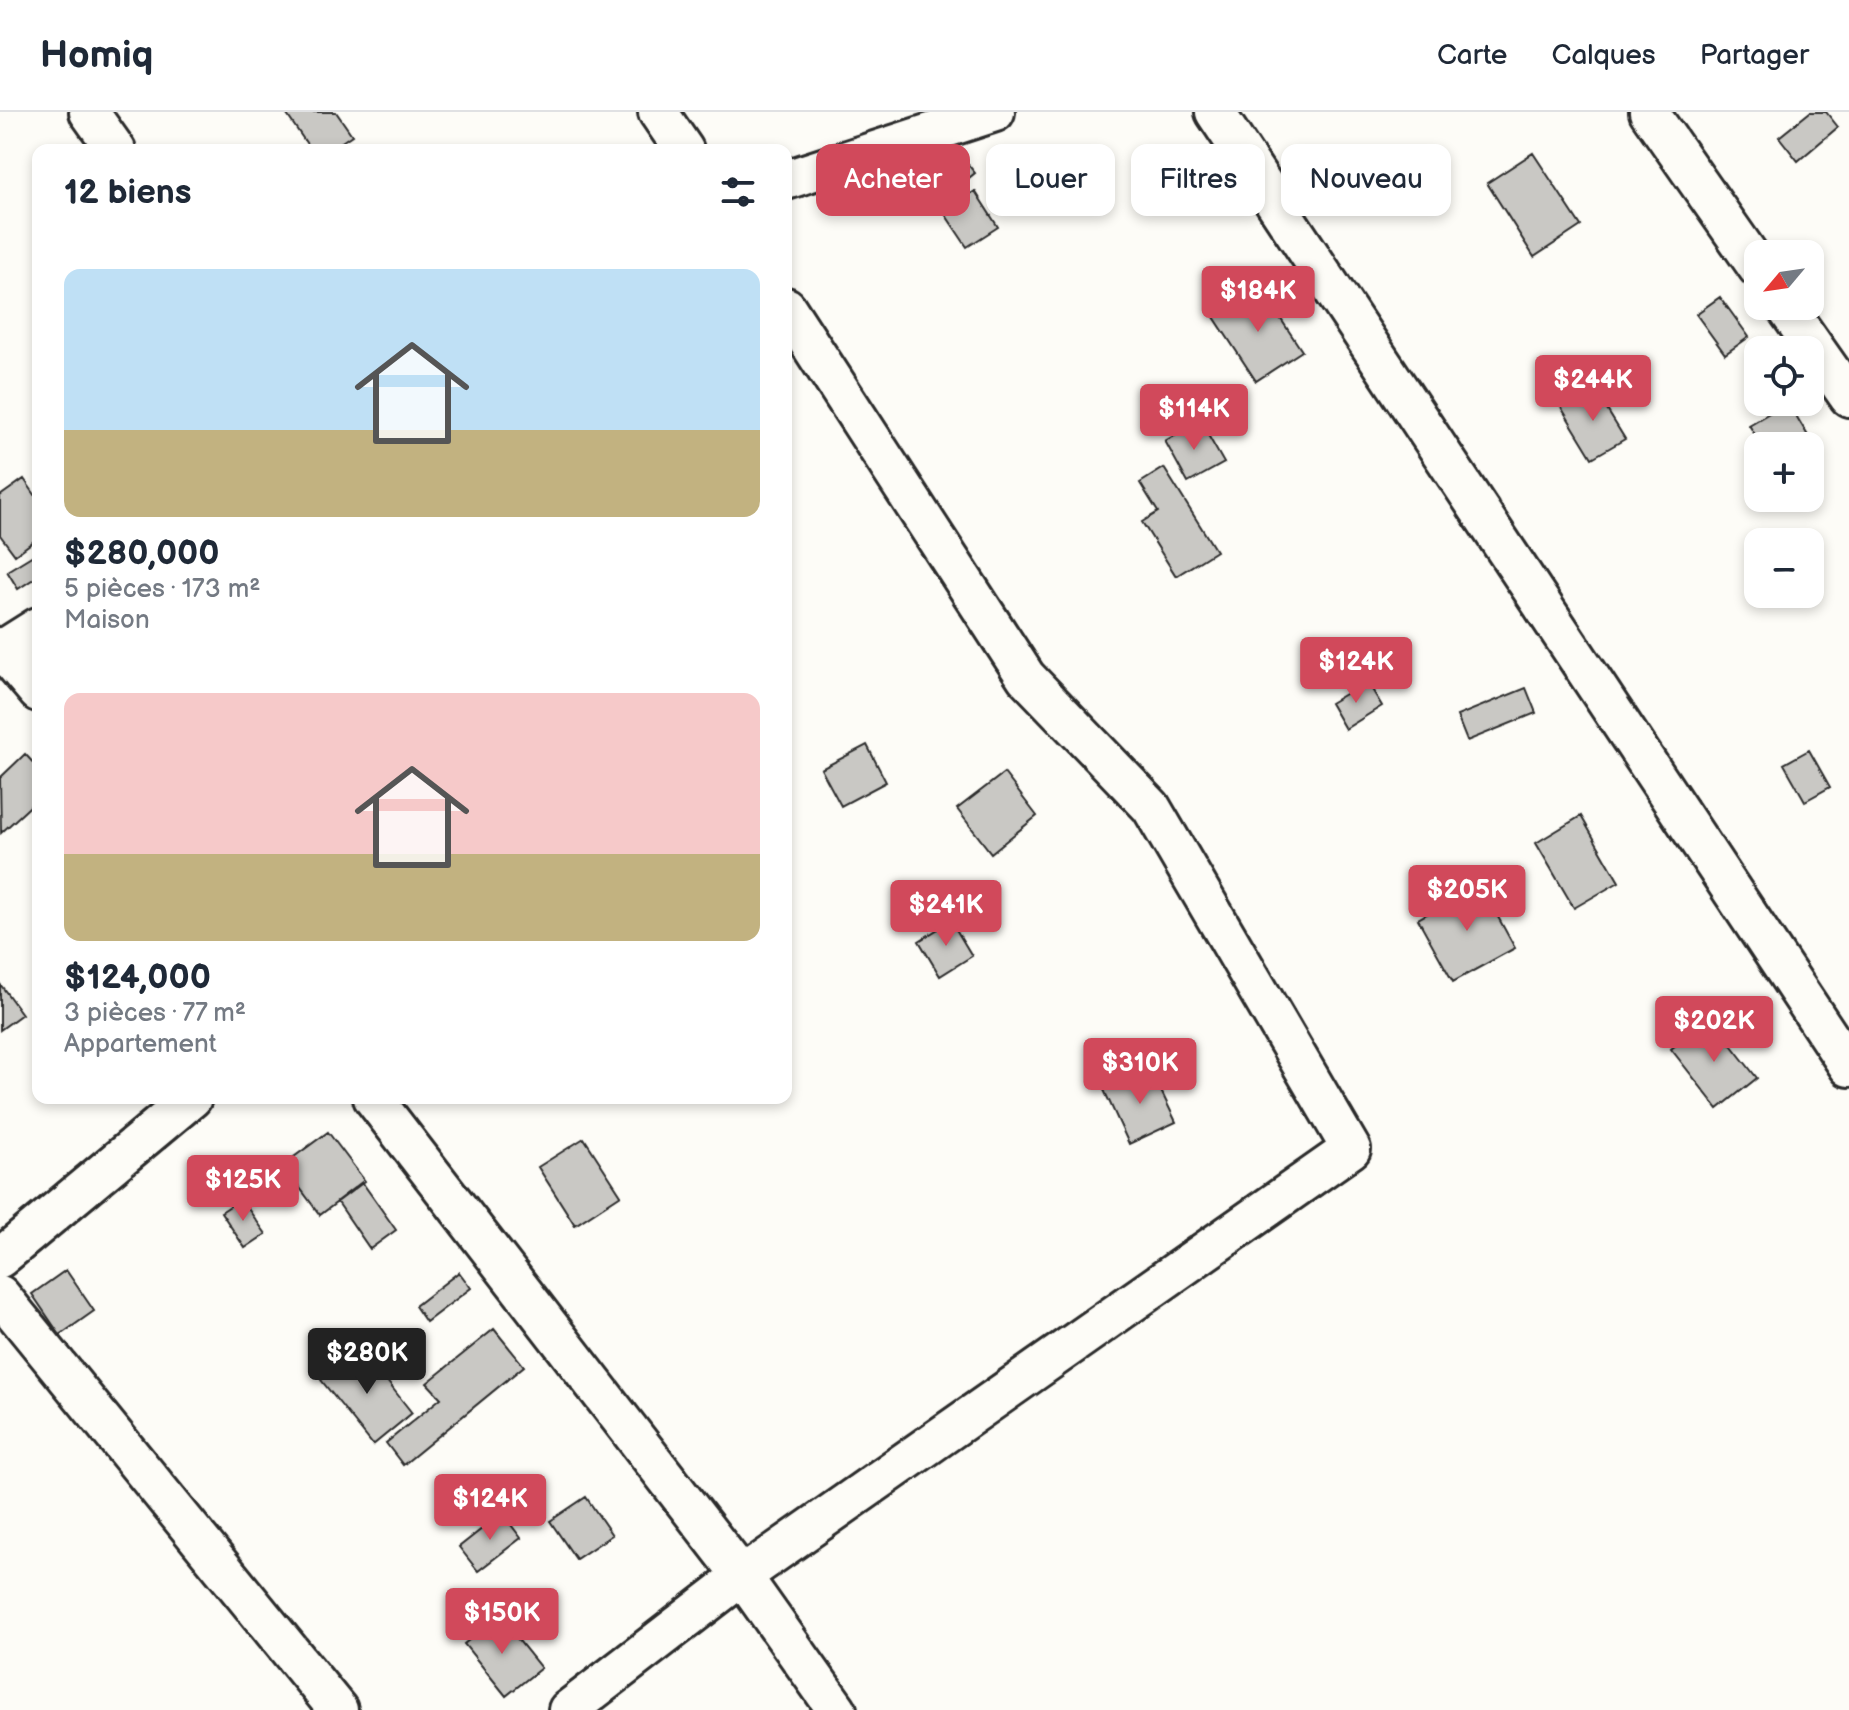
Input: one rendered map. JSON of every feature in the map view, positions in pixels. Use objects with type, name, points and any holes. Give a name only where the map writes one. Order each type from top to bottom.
[{"type":"street","points":[[89,112],[112,144]]},
{"type":"street","points":[[658,112],[680,144]]},
{"type":"street","points":[[792,178],[995,112]]},
{"type":"street","points":[[1215,112],[1849,1067]]},
{"type":"street","points":[[1649,112],[1744,248]]},
{"type":"street","points":[[568,1710],[742,1576],[1351,1149],[1151,807],[1026,677],[792,316]]},
{"type":"street","points":[[1795,320],[1849,397]]},
{"type":"street","points":[[32,631],[1,649],[32,685]]},
{"type":"street","points":[[0,1258],[185,1104]]},
{"type":"street","points":[[378,1104],[742,1576],[837,1710]]},
{"type":"street","points":[[0,1295],[338,1710]]},
{"type":"building","points":[[285,112],[336,112],[352,135],[339,144],[307,144]]},
{"type":"building","points":[[1810,112],[1826,112],[1838,127],[1798,161],[1779,137]]},
{"type":"building","points":[[1533,153],[1581,226],[1534,257],[1487,183]]},
{"type":"building","points":[[975,191],[986,208],[986,216],[991,216],[998,227],[967,247],[946,216],[970,216],[970,194]]},
{"type":"building","points":[[1259,286],[1302,351],[1256,381],[1214,317]]},
{"type":"building","points":[[1720,297],[1748,336],[1744,336],[1744,341],[1725,354],[1696,314]]},
{"type":"building","points":[[1593,387],[1625,439],[1592,458],[1561,407]]},
{"type":"building","points":[[1764,416],[1796,416],[1806,432],[1753,432],[1749,425]]},
{"type":"building","points":[[1200,421],[1224,463],[1188,483],[1165,441]]},
{"type":"building","points":[[1164,468],[1216,551],[1176,576],[1142,522],[1158,512],[1140,483]]},
{"type":"building","points":[[24,479],[32,490],[32,542],[15,555],[0,535],[0,496]]},
{"type":"building","points":[[32,556],[32,580],[18,589],[7,571]]},
{"type":"building","points":[[1367,681],[1382,706],[1345,729],[1330,703]]},
{"type":"building","points":[[1526,688],[1536,713],[1467,741],[1457,716]]},
{"type":"building","points":[[867,745],[886,782],[841,806],[821,769]]},
{"type":"building","points":[[1809,750],[1830,787],[1805,801],[1784,764]]},
{"type":"building","points":[[25,754],[32,762],[32,805],[1,833],[0,778]]},
{"type":"building","points":[[1004,773],[1037,816],[991,853],[957,809]]},
{"type":"building","points":[[1581,816],[1619,882],[1574,908],[1536,843]]},
{"type":"building","points":[[1480,884],[1515,948],[1453,982],[1418,919]]},
{"type":"building","points":[[951,921],[972,956],[940,976],[919,941]]},
{"type":"building","points":[[0,984],[22,1014],[0,1030]]},
{"type":"building","points":[[1710,1018],[1757,1078],[1718,1109],[1671,1049]]},
{"type":"building","points":[[1150,1068],[1176,1122],[1129,1144],[1104,1090]]},
{"type":"building","points":[[328,1132],[365,1181],[320,1215],[283,1165]]},
{"type":"building","points":[[584,1138],[621,1195],[575,1225],[538,1167]]},
{"type":"building","points":[[362,1182],[396,1230],[370,1249],[337,1201]]},
{"type":"building","points":[[241,1199],[266,1234],[245,1248],[221,1212]]},
{"type":"building","points":[[66,1270],[94,1311],[60,1335],[32,1294]]},
{"type":"building","points":[[459,1272],[471,1288],[426,1322],[415,1306]]},
{"type":"building","points":[[494,1329],[524,1366],[403,1465],[386,1443],[441,1398],[427,1383]]},
{"type":"building","points":[[361,1348],[412,1413],[373,1445],[321,1380]]},
{"type":"building","points":[[586,1497],[612,1535],[576,1559],[550,1521]]},
{"type":"building","points":[[502,1513],[521,1538],[478,1571],[459,1547]]},
{"type":"building","points":[[499,1616],[541,1668],[506,1696],[464,1644]]}]
